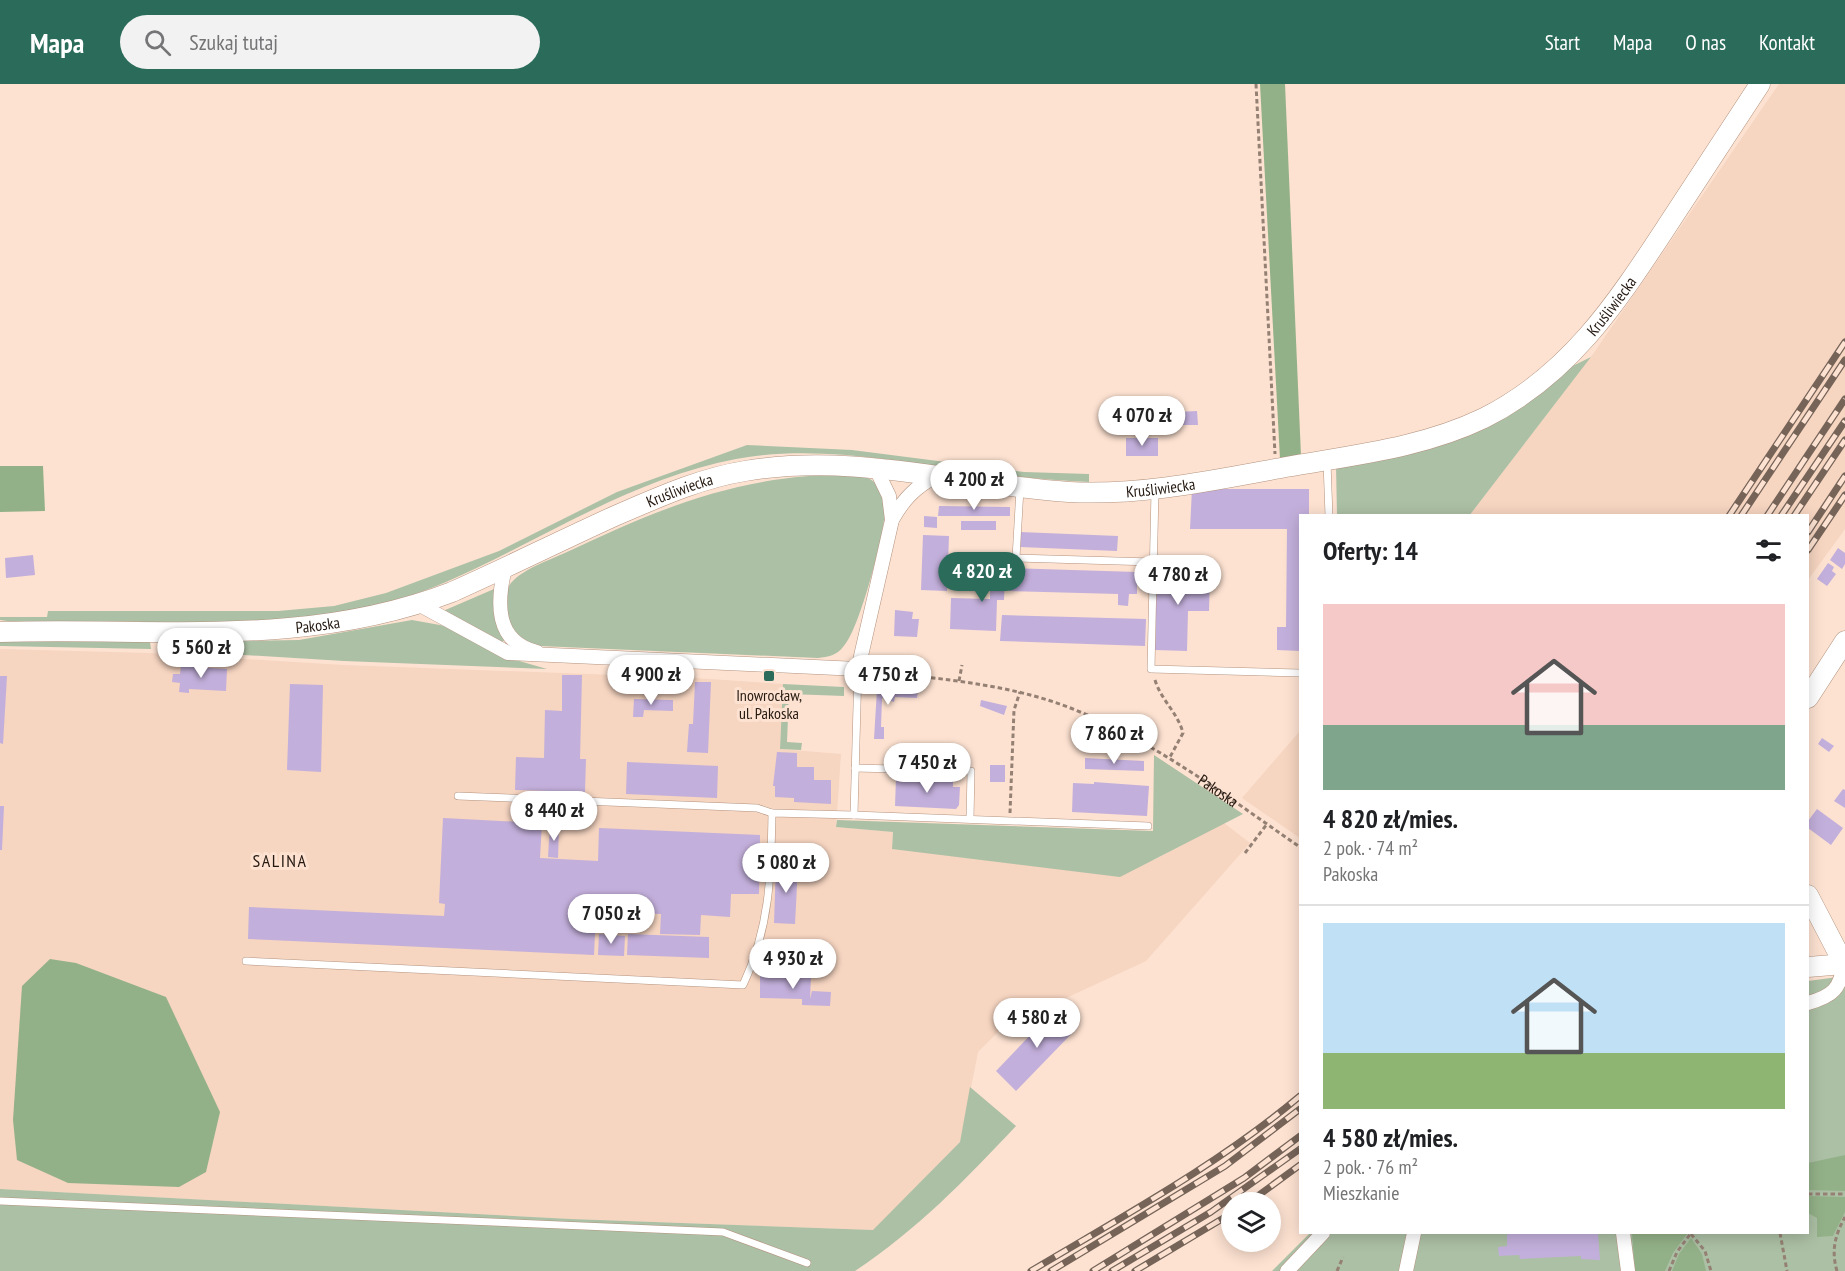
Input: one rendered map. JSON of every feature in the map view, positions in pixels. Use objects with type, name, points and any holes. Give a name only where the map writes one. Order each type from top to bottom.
[{"type":"main road","name":"Kruśliwiecka","points":[[420,605],[662,495],[748,470],[819,464],[875,466],[1020,487],[1113,493],[1155,489],[1401,447],[1446,433],[1483,418],[1525,394],[1561,366],[1592,334],[1621,296],[1760,84]]},
{"type":"main road","name":"Pakoska","points":[[0,632],[281,630],[365,619],[420,605]]},
{"type":"main road","points":[[1809,696],[1845,641]]},
{"type":"main road","points":[[1809,900],[1814,924],[1845,964]]},
{"type":"main road","points":[[1809,967],[1845,964]]},
{"type":"street","points":[[875,466],[889,496],[892,520]]},
{"type":"street","points":[[858,669],[892,520],[905,499],[922,483],[939,475]]},
{"type":"street","points":[[505,568],[499,600],[502,620],[521,645],[548,654]]},
{"type":"street","points":[[420,605],[508,653],[858,669],[903,675]]},
{"type":"street","points":[[1809,1004],[1830,994],[1841,983],[1845,964]]},
{"type":"street","points":[[1287,1271],[1322,1234]]},
{"type":"street","points":[[1406,1271],[1414,1234]]},
{"type":"street","points":[[1623,1234],[1628,1271]]},
{"type":"lane","points":[[1327,460],[1329,514]]},
{"type":"lane","points":[[1020,487],[1016,558],[1152,562]]},
{"type":"lane","points":[[1155,489],[1151,669],[1299,673]]},
{"type":"lane","points":[[854,815],[858,669]]},
{"type":"lane","points":[[855,768],[971,771],[970,819]]},
{"type":"lane","points":[[458,796],[758,808],[772,813],[1148,826]]},
{"type":"lane","points":[[246,961],[743,986],[768,910],[772,813]]},
{"type":"lane","points":[[0,1200],[723,1232],[807,1263]]},
{"type":"path","points":[[1256,84],[1276,469]]},
{"type":"path","points":[[959,681],[962,665]]},
{"type":"path","points":[[1151,669],[1159,693],[1180,720],[1183,733],[1170,757]]},
{"type":"path","name":"Pakoska","points":[[903,675],[959,681],[1020,692],[1074,709],[1170,757],[1266,826],[1299,846]]},
{"type":"path","points":[[1010,820],[1014,710],[1020,692]]},
{"type":"path","points":[[1245,853],[1266,826]]},
{"type":"path","points":[[1809,1194],[1845,1194]]},
{"type":"path","points":[[1837,1271],[1834,1252],[1836,1234],[1845,1217]]},
{"type":"path","points":[[1669,1271],[1677,1252],[1689,1234]]},
{"type":"path","points":[[1691,1234],[1705,1251],[1711,1271]]},
{"type":"path","points":[[1780,1234],[1787,1271]]},
{"type":"path","points":[[1336,1271],[1343,1257]]},
{"type":"shaded area","points":[[1779,84],[1845,84],[1845,529],[1809,579],[1809,514],[1471,514],[1591,357]]},
{"type":"shaded area","points":[[0,649],[148,653],[343,665],[695,678],[783,684],[780,749],[841,754],[836,827],[893,832],[892,849],[1154,860],[1224,823],[1250,843],[1146,961],[1003,1027],[978,1052],[960,1142],[874,1230],[571,1219],[0,1189]]},
{"type":"shaded area","points":[[1299,732],[1299,837],[1242,798]]},
{"type":"green space","points":[[1260,84],[1285,84],[1301,456],[1280,459]]},
{"type":"green space","points":[[1591,357],[1471,514],[1337,514],[1336,465],[1387,457]]},
{"type":"green space","points":[[747,445],[852,450],[1024,472],[1089,474],[1089,482],[1012,476],[879,458],[793,453],[765,455],[697,468],[660,481],[588,512],[446,582],[405,597],[362,608],[319,616],[232,622],[37,623],[0,620],[0,617],[47,617],[48,611],[278,611],[334,606],[386,593],[499,551],[617,492]]},
{"type":"green space","points":[[0,466],[43,466],[45,511],[0,512]]},
{"type":"green space","points":[[845,474],[863,476],[876,484],[883,501],[882,532],[862,606],[849,638],[841,650],[835,654],[818,658],[540,646],[520,636],[510,623],[506,606],[509,586],[520,575],[535,566],[626,525],[685,502],[745,485],[809,476]]},
{"type":"green space","points":[[494,589],[495,616],[507,639],[500,643],[443,611]]},
{"type":"green space","points":[[412,620],[451,627],[505,657],[547,669],[344,661],[162,650],[162,642],[299,640]]},
{"type":"green space","points":[[0,640],[150,642],[151,649],[0,646]]},
{"type":"green space","points":[[783,684],[844,687],[844,696],[789,694],[787,742],[802,743],[801,750],[780,749]]},
{"type":"green space","points":[[1154,755],[1243,814],[1120,877],[892,849],[893,832],[836,827],[837,820],[1153,831]]},
{"type":"green space","points":[[50,959],[76,963],[166,997],[220,1112],[206,1172],[179,1187],[68,1183],[17,1160],[13,1120],[22,986]]},
{"type":"green space","points":[[1845,976],[1845,1271],[1272,1271],[1309,1234],[1809,1234],[1809,981]]},
{"type":"green space","points":[[970,1087],[1016,1126],[959,1185],[920,1221],[855,1271],[0,1271],[0,1189],[571,1219],[873,1230],[960,1142]]},
{"type":"green space","points":[[1845,1155],[1845,1191],[1809,1190],[1809,1163]]},
{"type":"green space","points":[[1809,1196],[1845,1197],[1845,1212],[1833,1236],[1817,1237],[1817,1218],[1809,1214]]},
{"type":"green space","points":[[1632,1234],[1687,1234],[1673,1253],[1665,1271],[1635,1271]]},
{"type":"green space","points":[[1691,1238],[1702,1254],[1706,1271],[1672,1271],[1679,1254]]},
{"type":"building","points":[[1197,411],[1198,425],[1178,425],[1177,412]]},
{"type":"building","points":[[1120,414],[1137,414],[1137,422],[1130,422],[1130,429],[1121,429]]},
{"type":"building","points":[[1126,438],[1158,438],[1158,456],[1126,456]]},
{"type":"building","points":[[1192,489],[1309,489],[1309,514],[1299,514],[1299,651],[1277,650],[1277,627],[1286,627],[1287,529],[1190,529]]},
{"type":"building","points":[[939,506],[1010,507],[1010,516],[938,516]]},
{"type":"building","points":[[924,516],[937,517],[937,528],[924,527]]},
{"type":"building","points":[[961,521],[996,521],[996,530],[961,530]]},
{"type":"building","points":[[1020,532],[1118,536],[1117,551],[1020,547]]},
{"type":"building","points":[[923,535],[949,536],[947,591],[921,590]]},
{"type":"building","points":[[1838,548],[1845,553],[1845,564],[1842,569],[1830,560]]},
{"type":"building","points":[[33,555],[35,575],[6,578],[5,558]]},
{"type":"building","points":[[1002,557],[1011,557],[1010,576],[1005,576],[1004,600],[997,600],[996,631],[950,629],[951,598],[990,599],[991,561],[1002,562]]},
{"type":"building","points":[[1828,563],[1834,567],[1832,571],[1836,574],[1827,586],[1817,579]]},
{"type":"building","points":[[1012,568],[1137,572],[1137,594],[1129,594],[1128,606],[1118,605],[1118,594],[1009,591],[1009,583],[1012,583]]},
{"type":"building","points":[[1157,568],[1189,568],[1189,577],[1210,578],[1209,611],[1188,611],[1187,651],[1155,650]]},
{"type":"building","points":[[895,610],[913,612],[912,619],[919,619],[917,637],[894,636]]},
{"type":"building","points":[[1002,615],[1146,619],[1145,646],[1000,641]]},
{"type":"building","points":[[181,666],[227,669],[226,691],[189,689],[189,693],[179,692],[180,683],[172,682],[173,674],[180,674]]},
{"type":"building","points":[[562,675],[582,675],[580,759],[586,759],[585,792],[515,790],[516,757],[544,758],[545,710],[562,711]]},
{"type":"building","points":[[0,676],[7,676],[3,744],[0,743]]},
{"type":"building","points":[[695,682],[711,682],[708,753],[687,752],[689,724],[693,724]]},
{"type":"building","points":[[290,684],[323,685],[321,772],[287,770]]},
{"type":"building","points":[[877,689],[918,691],[917,698],[895,697],[894,702],[882,698],[881,727],[884,727],[884,739],[874,739]]},
{"type":"building","points":[[634,699],[673,700],[673,711],[644,710],[643,717],[633,717]]},
{"type":"building","points":[[981,700],[1007,706],[1004,715],[980,706]]},
{"type":"building","points":[[1822,738],[1834,746],[1829,752],[1818,744]]},
{"type":"building","points":[[777,752],[797,753],[797,767],[814,767],[814,780],[831,780],[831,804],[794,802],[794,798],[775,797],[775,786],[773,786]]},
{"type":"building","points":[[908,753],[922,753],[922,764],[908,764]]},
{"type":"building","points":[[949,753],[961,754],[961,765],[948,765]]},
{"type":"building","points":[[1085,758],[1144,761],[1144,771],[1085,769]]},
{"type":"building","points":[[627,762],[718,766],[717,798],[626,794]]},
{"type":"building","points":[[990,765],[1005,765],[1005,782],[990,782]]},
{"type":"building","points":[[896,778],[953,781],[953,787],[960,787],[959,805],[956,809],[895,806]]},
{"type":"building","points":[[1094,782],[1149,786],[1147,816],[1072,812],[1073,783],[1094,784]]},
{"type":"building","points":[[1843,789],[1845,790],[1845,808],[1834,801]]},
{"type":"building","points":[[0,806],[4,806],[2,850],[0,850]]},
{"type":"building","points":[[1817,809],[1843,828],[1831,845],[1809,829],[1809,820]]},
{"type":"building","points":[[443,818],[542,823],[540,858],[598,861],[599,828],[760,835],[759,894],[731,894],[730,917],[701,915],[700,935],[660,934],[661,914],[596,912],[594,955],[248,939],[249,907],[444,916],[445,904],[439,903]]},
{"type":"building","points":[[550,826],[559,827],[558,858],[548,857]]},
{"type":"building","points":[[776,865],[798,866],[795,924],[774,923]]},
{"type":"building","points":[[599,934],[625,936],[624,956],[598,955]]},
{"type":"building","points":[[628,934],[709,937],[709,958],[627,955]]},
{"type":"building","points":[[760,976],[811,977],[810,999],[812,991],[831,992],[830,1006],[802,1005],[802,999],[760,998]]},
{"type":"building","points":[[1057,1007],[1078,1027],[1016,1091],[996,1071]]},
{"type":"building","points":[[1507,1234],[1598,1234],[1600,1260],[1581,1259],[1581,1256],[1520,1259],[1519,1255],[1499,1256],[1498,1247],[1507,1246]]},
{"type":"railway","points":[[1730,514],[1845,342]]},
{"type":"railway","points":[[1742,514],[1845,360]]},
{"type":"railway","points":[[1768,514],[1845,399]]},
{"type":"railway","points":[[1782,514],[1845,421]]},
{"type":"railway","points":[[1795,514],[1845,440]]},
{"type":"railway","points":[[1809,530],[1845,476]]},
{"type":"railway","points":[[1809,549],[1845,495]]},
{"type":"railway","points":[[1031,1271],[1203,1167],[1269,1121],[1299,1097]]},
{"type":"railway","points":[[1051,1271],[1225,1166],[1299,1110]]},
{"type":"railway","points":[[1093,1271],[1244,1178],[1299,1137]]},
{"type":"railway","points":[[1112,1271],[1211,1212],[1299,1150]]},
{"type":"railway","points":[[1263,1192],[1299,1166]]},
{"type":"railway","points":[[1135,1271],[1221,1220]]},
{"type":"place","name":"Inowrocław, ul. Pakoska","points":[[769,676]]},
{"type":"district","name":"SALINA","points":[[280,860]]}]
